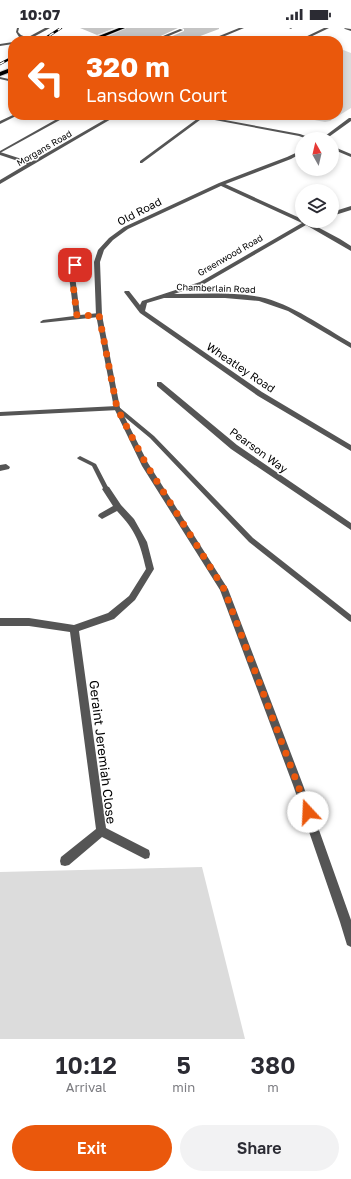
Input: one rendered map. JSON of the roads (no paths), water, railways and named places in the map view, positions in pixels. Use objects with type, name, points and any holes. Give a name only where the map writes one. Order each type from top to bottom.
[{"type":"main road","points":[[102,36],[124,28]]},
{"type":"street","points":[[33,36],[48,28]]},
{"type":"street","points":[[222,36],[242,28]]},
{"type":"street","points":[[309,36],[327,28]]},
{"type":"street","points":[[346,28],[351,30]]},
{"type":"street","points":[[166,36],[181,30]]},
{"type":"street","points":[[333,132],[351,119]]},
{"type":"street","name":"Morgans Road","points":[[0,182],[107,120]]},
{"type":"street","points":[[220,120],[295,134]]},
{"type":"street","points":[[339,150],[351,156]]},
{"type":"street","points":[[1,154],[31,164]]},
{"type":"street","name":"Old Road","points":[[295,155],[221,184],[126,228],[111,239],[101,250],[97,262],[99,315],[117,408],[146,464],[224,589],[298,785],[351,940]]},
{"type":"street","points":[[221,184],[295,217]]},
{"type":"street","points":[[339,212],[351,208]]},
{"type":"street","name":"Greenwood Road","points":[[142,312],[144,302],[152,298],[165,296],[202,283],[295,227]]},
{"type":"street","points":[[317,228],[351,249]]},
{"type":"street","points":[[75,265],[72,276],[77,316]]},
{"type":"street","name":"Wheatley Road","points":[[127,292],[142,312],[260,394],[351,448]]},
{"type":"street","name":"Chamberlain Road","points":[[165,296],[226,296],[260,299],[290,310],[351,346]]},
{"type":"street","points":[[43,322],[77,316],[99,315]]},
{"type":"street","name":"Pearson Way","points":[[158,384],[234,447],[351,527]]},
{"type":"street","points":[[0,414],[117,408]]},
{"type":"street","points":[[0,622],[28,622],[74,629],[112,616],[132,598],[150,569],[144,544],[131,521],[118,507],[106,489]]},
{"type":"street","points":[[102,516],[118,507]]},
{"type":"street","name":"Geraint Jeremiah Close","points":[[65,861],[101,831],[74,629]]},
{"type":"street","points":[[101,831],[145,854]]},
{"type":"lane","points":[[1,154],[59,120]]},
{"type":"lane","points":[[141,162],[198,120]]},
{"type":"lane","points":[[117,408],[152,436],[251,540],[351,619]]},
{"type":"lane","points":[[80,458],[94,465],[106,489]]},
{"type":"railway","points":[[49,36],[61,28]]},
{"type":"railway","points":[[0,64],[8,60]]}]
